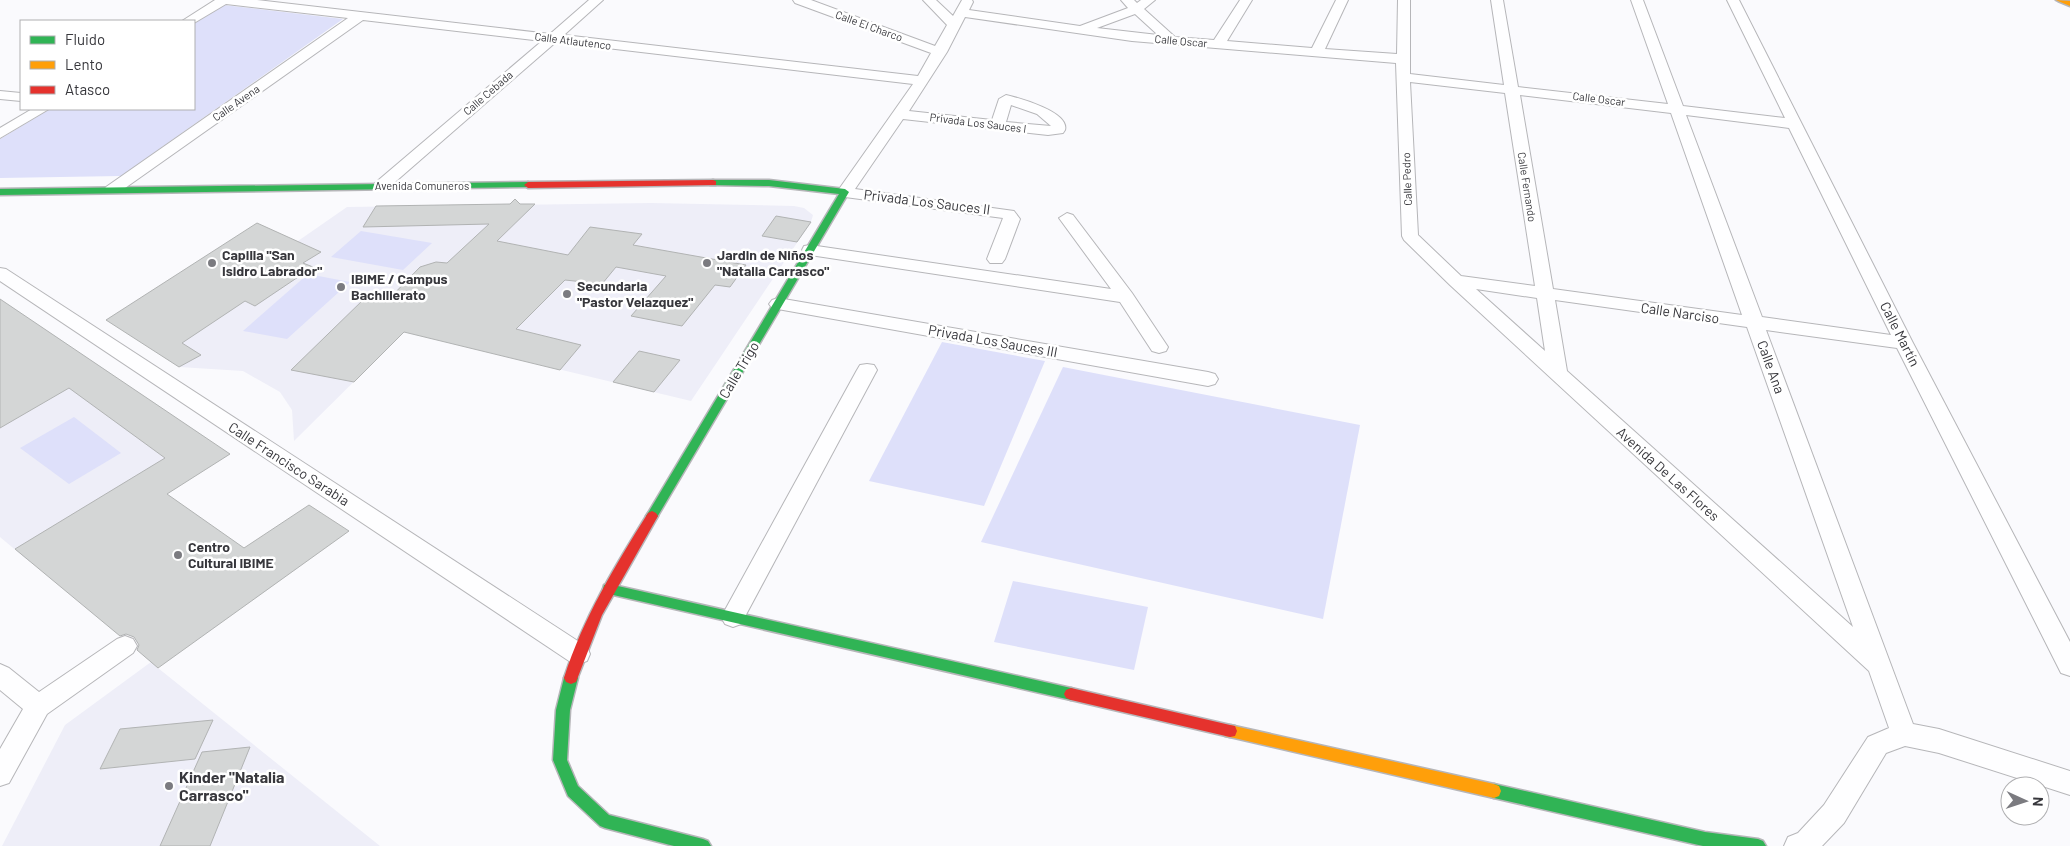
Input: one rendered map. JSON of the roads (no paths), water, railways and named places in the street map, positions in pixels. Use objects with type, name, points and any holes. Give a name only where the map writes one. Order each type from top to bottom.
[{"type":"main road","points":[[2060,0],[2070,4]]},
{"type":"main road","name":"Avenida Comuneros","points":[[0,192],[380,186],[769,184],[845,192]]},
{"type":"main road","name":"Calle Trigo","points":[[703,846],[605,820],[573,791],[560,760],[563,710],[578,654],[609,589],[845,192]]},
{"type":"main road","points":[[609,589],[1695,837],[1758,846]]},
{"type":"street","name":"Calle Atlautenco","points":[[224,0],[922,81]]},
{"type":"street","points":[[190,20],[224,0]]},
{"type":"street","name":"Calle Cebada","points":[[380,186],[597,0]]},
{"type":"street","name":"Calle El Charco","points":[[798,0],[940,52]]},
{"type":"street","points":[[816,7],[834,0]]},
{"type":"street","points":[[930,0],[961,13]]},
{"type":"street","points":[[1082,30],[1131,5],[1149,0]]},
{"type":"street","points":[[1218,44],[1246,0]]},
{"type":"street","points":[[1317,52],[1342,0]]},
{"type":"street","name":"Calle Pedro","points":[[1404,0],[1402,77],[1410,236],[1456,281]]},
{"type":"street","name":"Calle Fernando","points":[[1497,0],[1558,374]]},
{"type":"street","name":"Calle Ana","points":[[1637,0],[1904,734]]},
{"type":"street","name":"Calle Martín","points":[[1733,0],[1904,343],[2070,666]]},
{"type":"street","points":[[1131,5],[1171,40]]},
{"type":"street","name":"Calle Oscar","points":[[961,13],[1171,40],[1402,59]]},
{"type":"street","name":"Calle Trigo","points":[[845,192],[922,81],[961,13]]},
{"type":"street","name":"Calle Avena","points":[[112,190],[360,16]]},
{"type":"street","name":"Calle Oscar","points":[[1402,77],[1795,124]]},
{"type":"street","points":[[0,94],[20,97]]},
{"type":"street","name":"Privada Los Sauces I","points":[[898,114],[996,126],[1048,132],[1058,130],[1059,126],[1042,111],[1011,99],[1006,99],[996,126]]},
{"type":"street","points":[[0,134],[40,110]]},
{"type":"street","name":"Privada Los Sauces II","points":[[845,192],[1008,214],[1012,219],[996,259]]},
{"type":"street","points":[[1066,218],[1126,297],[1159,347]]},
{"type":"street","points":[[810,250],[1126,297]]},
{"type":"street","name":"Calle Francisco Sarabia","points":[[0,273],[578,654]]},
{"type":"street","name":"Calle Narciso","points":[[1456,281],[1904,343]]},
{"type":"street","name":"Avenida De Las Flores","points":[[1456,281],[1880,666]]},
{"type":"street","name":"Privada Los Sauces III","points":[[778,304],[1208,378]]},
{"type":"street","points":[[733,617],[867,370]]},
{"type":"street","points":[[0,774],[38,706],[125,646]]},
{"type":"street","points":[[0,675],[38,706]]},
{"type":"street","points":[[1798,846],[1805,846],[1834,814],[1877,745],[1904,734],[1939,740],[2070,783]]},
{"type":"place","name":"Capilla \"San Isidro Labrador\"","points":[[212,263]]},
{"type":"place","name":"Jardin de Niños \"Natalia Carrasco\"","points":[[707,263]]},
{"type":"place","name":"IBIME / Campus Bachillerato","points":[[341,287]]},
{"type":"place","name":"Secundaria \"Pastor Velazquez\"","points":[[567,294]]},
{"type":"place","name":"Centro Cultural IBIME","points":[[178,555]]},
{"type":"place","name":"Kinder \"Natalia Carrasco\"","points":[[169,786]]}]
